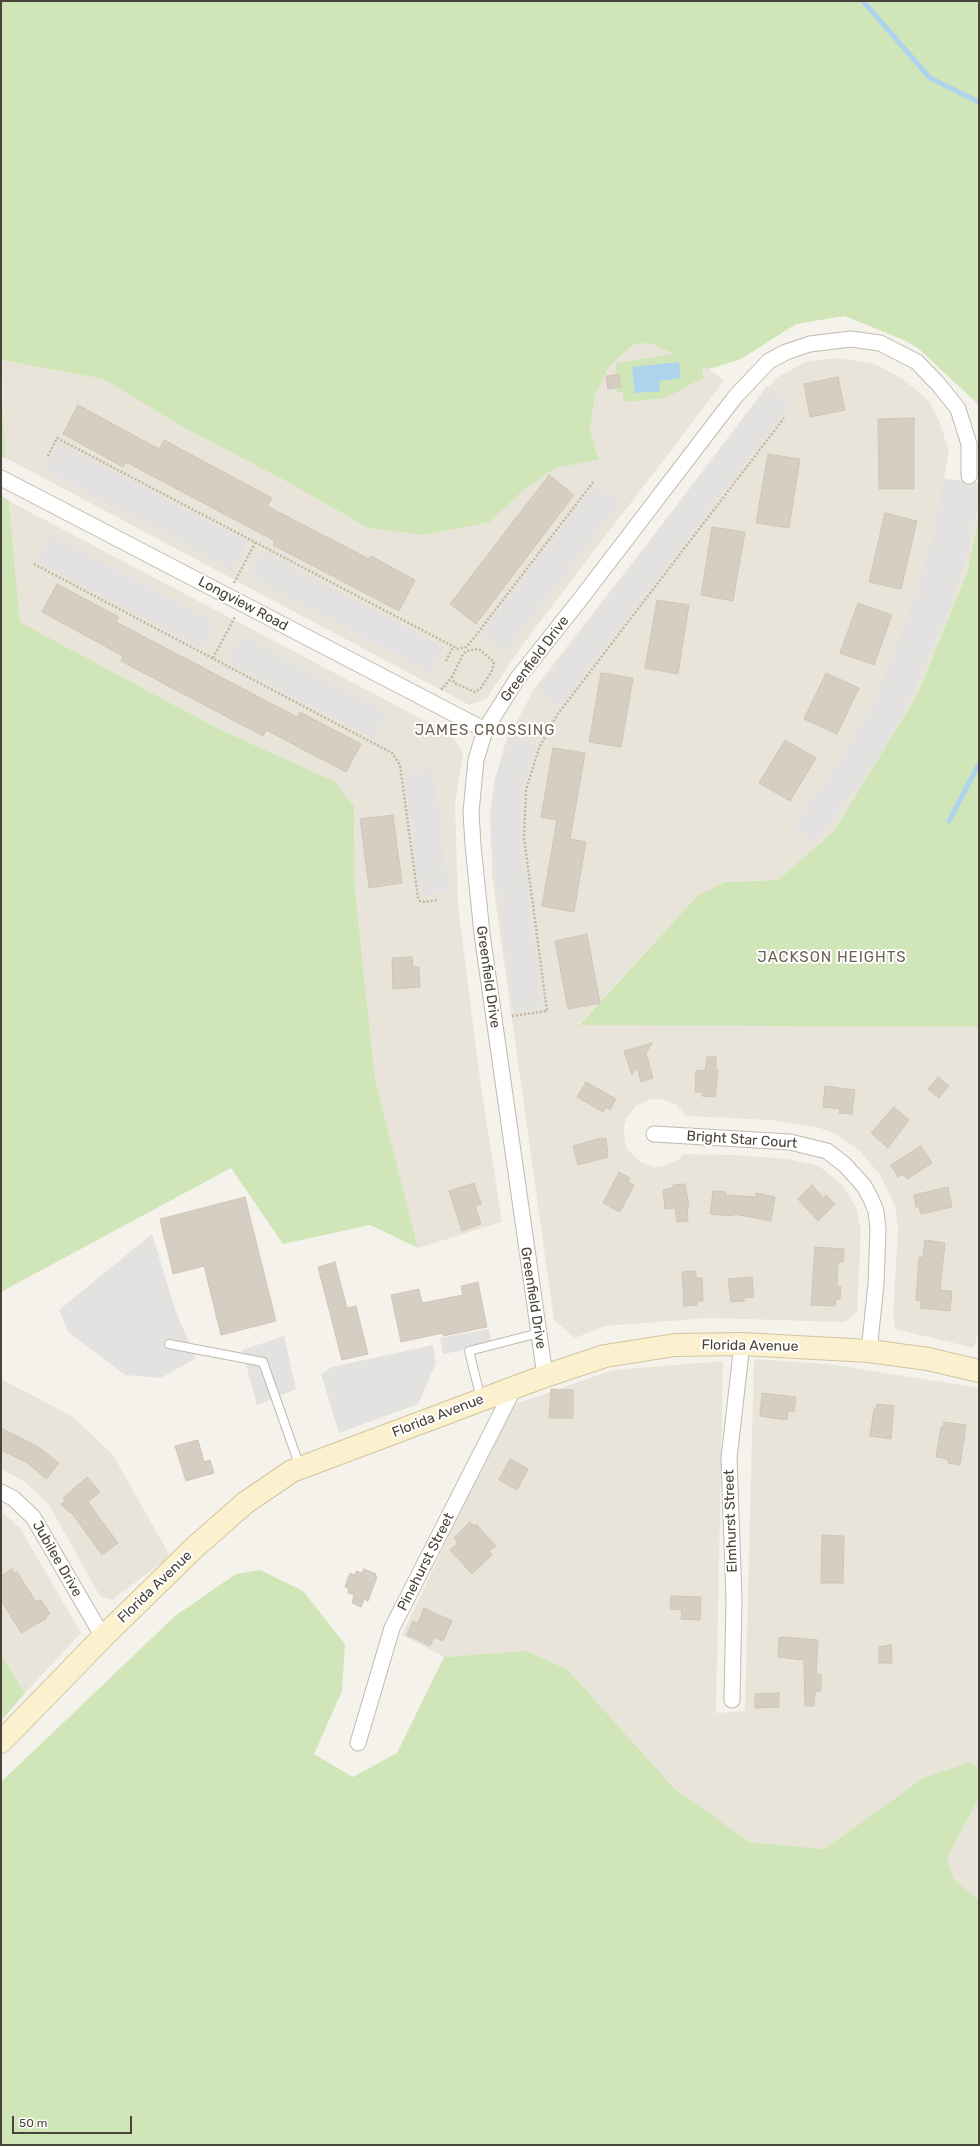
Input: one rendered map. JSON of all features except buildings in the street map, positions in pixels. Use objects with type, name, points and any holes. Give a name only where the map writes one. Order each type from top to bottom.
[{"type":"main road","name":"Florida Avenue","points":[[1,1742],[103,1637],[194,1548],[245,1503],[292,1471],[545,1376],[605,1356],[676,1345],[742,1344],[869,1351],[928,1359],[979,1371]]},
{"type":"street","name":"Greenfield Drive","points":[[545,1376],[482,934],[473,846],[471,812],[476,760],[485,730],[517,679],[579,601],[735,397],[769,361],[786,352],[817,343],[850,339],[880,344],[917,362],[939,385],[958,409],[969,444],[969,476]]},
{"type":"street","name":"Longview Road","points":[[1,478],[485,730]]},
{"type":"street","name":"Bright Star Court","points":[[654,1134],[790,1142],[827,1151],[845,1165],[859,1180],[871,1199],[876,1211],[878,1228],[875,1299],[869,1351]]},
{"type":"street","name":"Elmhurst Street","points":[[732,1700],[734,1600],[729,1458],[742,1344]]},
{"type":"street","name":"Pinehurst Street","points":[[358,1743],[392,1628],[514,1388]]},
{"type":"street","name":"Jubilee Drive","points":[[1,1492],[13,1498],[33,1517],[103,1637]]},
{"type":"lane","points":[[481,1400],[469,1351],[539,1333]]},
{"type":"lane","points":[[169,1344],[263,1362],[301,1468]]},
{"type":"path","points":[[512,1016],[547,1011],[524,838],[526,790],[539,748],[558,715],[784,418]]},
{"type":"path","points":[[48,456],[57,438],[453,648],[476,649],[483,651],[492,660],[494,668],[480,689],[475,692],[454,683],[452,677]]},
{"type":"path","points":[[436,686],[442,689],[452,677],[466,649],[594,481]]},
{"type":"path","points":[[233,584],[255,543]]},
{"type":"path","points":[[34,564],[392,753],[401,770],[418,898],[420,901],[424,902],[437,900]]},
{"type":"path","points":[[213,658],[235,617]]},
{"type":"path","points":[[446,661],[453,648]]},
{"type":"shaded area","points":[[649,343],[709,369],[724,381],[526,640],[486,699],[469,705],[6,458],[1,360],[103,379],[183,427],[291,484],[368,528],[490,522],[525,489],[555,468],[599,460],[590,430],[595,396],[609,367],[633,345]]},
{"type":"shaded area","points":[[839,358],[875,364],[903,379],[928,400],[938,418],[949,451],[944,479],[979,490],[979,514],[967,573],[917,695],[834,831],[778,880],[725,882],[697,896],[579,1024],[979,1027],[979,1328],[974,1348],[895,1329],[893,1315],[898,1227],[895,1206],[880,1175],[859,1150],[836,1134],[817,1127],[770,1120],[687,1116],[675,1104],[660,1099],[651,1099],[636,1106],[626,1119],[624,1127],[625,1143],[628,1150],[640,1162],[655,1167],[663,1166],[678,1160],[684,1154],[735,1155],[788,1159],[819,1166],[842,1185],[856,1207],[861,1230],[857,1311],[845,1322],[709,1318],[605,1326],[575,1338],[554,1320],[492,876],[491,807],[504,746],[534,689],[776,378],[808,361]]},
{"type":"shaded area","points":[[767,386],[790,403],[559,707],[537,690]]},
{"type":"shaded area","points":[[60,442],[247,542],[232,570],[45,470]]},
{"type":"shaded area","points":[[943,479],[979,482],[979,501],[969,547],[949,610],[900,720],[877,760],[815,843],[792,826],[820,789],[871,707],[889,665],[914,598],[933,536]]},
{"type":"shaded area","points":[[595,484],[620,502],[505,653],[480,634]]},
{"type":"shaded area","points":[[9,501],[452,735],[463,753],[455,801],[458,906],[480,1080],[502,1222],[418,1248],[375,1078],[355,889],[354,806],[334,781],[217,728],[20,622]]},
{"type":"shaded area","points":[[50,535],[216,622],[202,649],[36,561]]},
{"type":"shaded area","points":[[262,550],[444,647],[431,673],[248,576]]},
{"type":"shaded area","points":[[242,635],[388,713],[374,739],[228,662]]},
{"type":"shaded area","points":[[509,734],[536,746],[526,775],[521,804],[521,839],[543,1008],[514,1012],[491,843],[490,813],[495,779]]},
{"type":"shaded area","points":[[433,768],[449,892],[420,896],[404,772]]},
{"type":"shaded area","points":[[152,1234],[176,1312],[196,1358],[161,1378],[125,1375],[69,1333],[59,1310]]},
{"type":"shaded area","points":[[489,1329],[492,1345],[443,1354],[440,1338]]},
{"type":"shaded area","points":[[284,1336],[296,1389],[257,1405],[242,1350]]},
{"type":"shaded area","points":[[433,1345],[436,1363],[418,1404],[339,1433],[321,1374],[332,1367]]},
{"type":"shaded area","points":[[754,1359],[829,1364],[979,1388],[979,1768],[970,1762],[923,1778],[824,1849],[750,1842],[674,1788],[568,1670],[477,1655],[444,1657],[402,1635],[510,1406],[613,1370],[723,1361],[716,1713],[745,1711]]},
{"type":"shaded area","points":[[1,1379],[72,1416],[113,1455],[170,1556],[112,1600],[100,1596],[49,1505],[25,1482],[1,1469]]},
{"type":"shaded area","points":[[1,1511],[20,1528],[81,1633],[25,1693],[1,1655]]},
{"type":"shaded area","points":[[979,1798],[979,1900],[954,1879],[947,1858]]},
{"type":"green space","points":[[1,1],[979,1],[979,405],[919,349],[906,341],[845,316],[796,324],[741,359],[709,369],[702,366],[703,378],[665,398],[623,402],[623,392],[617,392],[617,388],[608,389],[606,376],[616,374],[616,363],[674,354],[649,343],[633,345],[609,367],[595,396],[590,430],[599,460],[555,468],[525,489],[490,522],[424,535],[368,528],[291,484],[183,427],[103,379],[1,360]]},
{"type":"green space","points":[[1,377],[6,458],[1,457]]},
{"type":"green space","points":[[1,495],[9,501],[20,622],[217,728],[334,781],[354,806],[355,889],[375,1078],[418,1248],[370,1225],[283,1244],[231,1168],[1,1292]]},
{"type":"green space","points":[[979,514],[979,1027],[579,1025],[697,896],[725,882],[778,880],[834,831],[917,695],[967,573]]},
{"type":"green space","points":[[260,1570],[303,1591],[345,1644],[342,1691],[314,1754],[353,1777],[397,1753],[444,1657],[526,1651],[568,1670],[674,1788],[750,1842],[824,1849],[923,1778],[970,1762],[979,1768],[979,1798],[947,1858],[954,1879],[979,1900],[979,2145],[1,2145],[1,1782],[175,1616],[236,1574]]},
{"type":"green space","points":[[1,1655],[25,1693],[1,1721]]},
{"type":"water","points":[[679,362],[681,378],[659,381],[660,391],[635,393],[632,367]]},
{"type":"waterway","points":[[863,1],[930,78],[979,102]]},
{"type":"waterway","points":[[949,821],[979,764]]},
{"type":"district","name":"JAMES CROSSING","points":[[485,731]]},
{"type":"district","name":"JACKSON HEIGHTS","points":[[832,958]]}]
